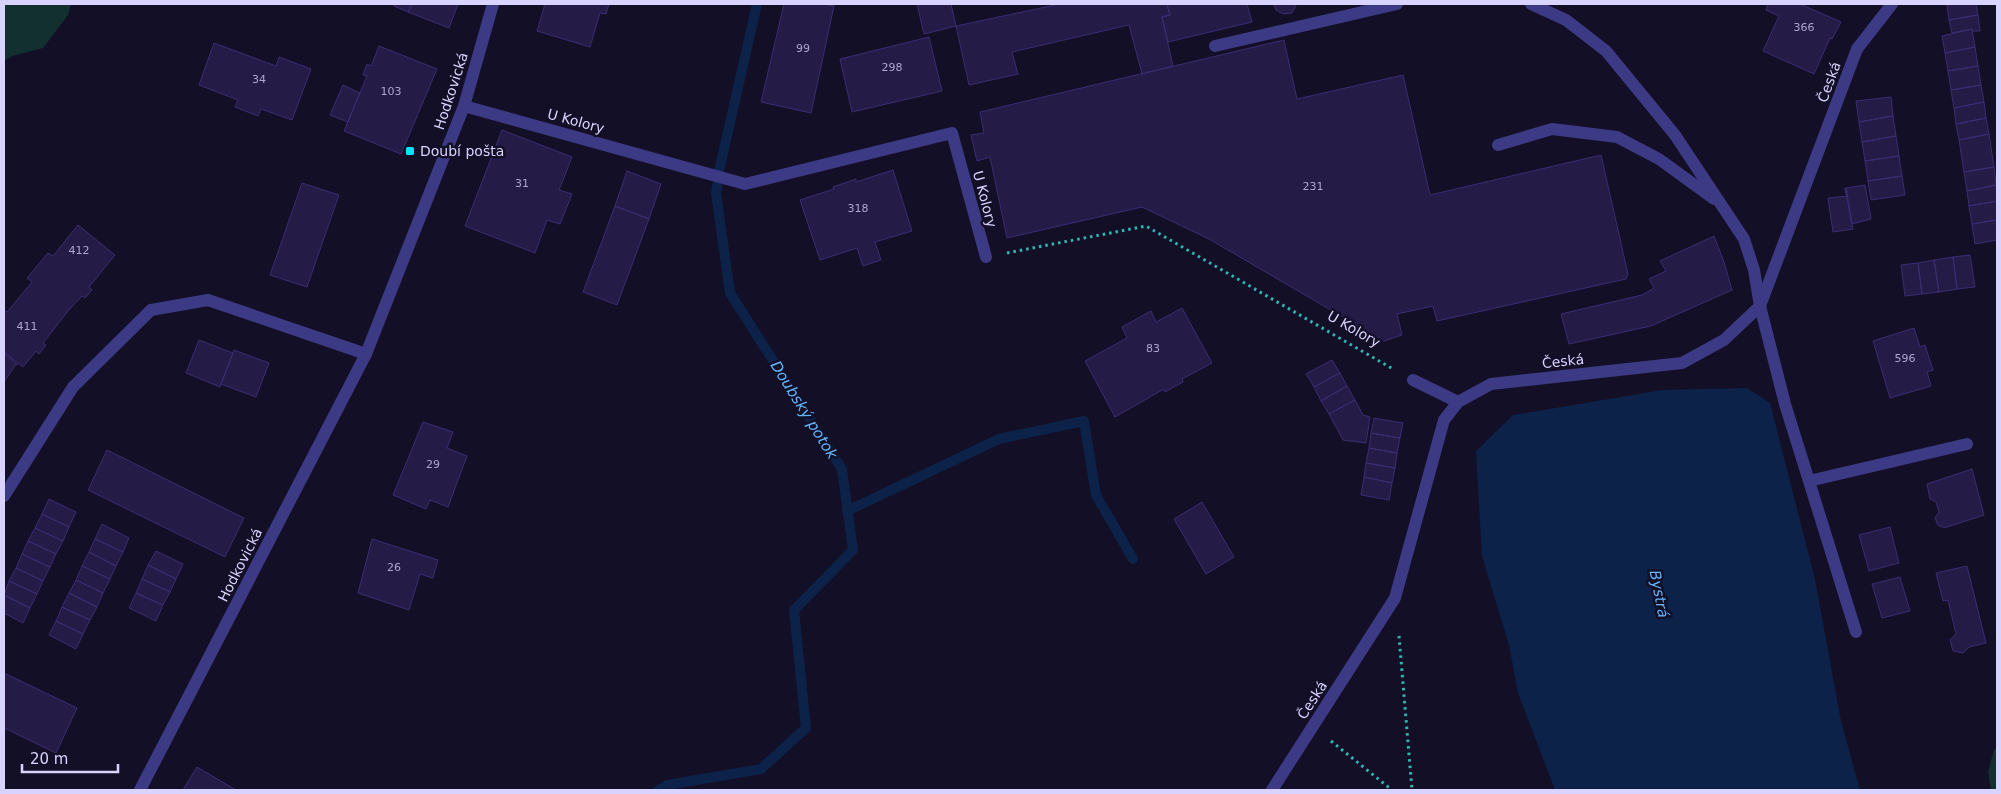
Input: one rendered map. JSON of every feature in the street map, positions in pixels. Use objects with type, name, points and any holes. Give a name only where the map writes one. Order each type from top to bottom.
[{"type":"street","name":"Hodkovická","points":[[140,790],[366,354],[464,106],[493,4]]},
{"type":"street","points":[[1216,46],[1397,4]]},
{"type":"street","points":[[1531,4],[1566,20],[1606,51],[1675,135],[1744,239],[1754,270],[1760,306],[1785,404],[1856,632]]},
{"type":"street","name":"Česká","points":[[1272,790],[1395,598],[1444,420],[1458,402],[1491,384],[1682,363],[1724,340],[1760,306],[1857,49],[1892,4]]},
{"type":"street","name":"U Kolory","points":[[464,106],[745,184],[952,133],[986,257]]},
{"type":"street","points":[[1498,145],[1552,129],[1617,137],[1659,159],[1722,205]]},
{"type":"street","points":[[4,496],[73,387],[151,310],[208,300],[366,354]]},
{"type":"street","points":[[1413,380],[1458,402]]},
{"type":"street","points":[[1809,482],[1967,444]]},
{"type":"path","name":"U Kolory","points":[[986,257],[1146,226],[1413,380]]},
{"type":"path","points":[[1395,598],[1412,790]]},
{"type":"path","points":[[1313,726],[1392,790]]},
{"type":"green space","points":[[4,4],[71,4],[68,15],[43,48],[12,56],[4,61]]},
{"type":"green space","points":[[1997,747],[1997,790],[1991,790],[1988,772],[1994,750]]},
{"type":"water","name":"Bystrá","points":[[1747,388],[1770,403],[1815,579],[1841,721],[1860,790],[1555,790],[1518,693],[1509,645],[1482,556],[1476,451],[1513,415],[1662,390]]},
{"type":"building","points":[[394,4],[412,4],[408,12],[394,6]]},
{"type":"building","points":[[412,4],[458,4],[449,28],[408,12]]},
{"type":"building","points":[[545,4],[609,4],[606,14],[600,13],[590,47],[537,31]]},
{"type":"building","points":[[784,4],[822,4],[834,6],[811,113],[761,102]]},
{"type":"building","points":[[917,4],[951,4],[956,26],[924,34]]},
{"type":"building","points":[[1060,4],[1167,4],[1170,15],[1162,17],[1173,66],[1142,74],[1129,25],[1012,52],[1018,74],[969,85],[956,26]]},
{"type":"building","points":[[1167,4],[1247,4],[1252,22],[1168,42],[1162,17],[1170,15]]},
{"type":"building","points":[[1274,4],[1296,5],[1292,13],[1283,14],[1276,10]]},
{"type":"building","points":[[1768,4],[1800,4],[1841,22],[1832,39],[1830,38],[1814,74],[1763,51],[1779,16],[1766,10]]},
{"type":"building","points":[[1976,4],[1978,15],[1949,20],[1947,5]]},
{"type":"building","points":[[1978,15],[1980,31],[1973,31],[1972,29],[1952,33],[1949,20]]},
{"type":"building","points":[[1972,29],[1975,47],[1945,53],[1942,36]]},
{"type":"building","points":[[929,37],[942,91],[852,112],[840,59]]},
{"type":"building","points":[[1284,40],[1297,99],[1403,75],[1430,195],[1601,155],[1628,274],[1626,279],[1437,321],[1433,306],[1397,314],[1402,335],[1384,341],[1209,239],[1142,207],[1007,238],[990,157],[977,161],[971,135],[984,133],[980,112]]},
{"type":"building","points":[[214,43],[276,66],[279,57],[311,69],[292,120],[261,109],[258,116],[235,107],[238,100],[199,85]]},
{"type":"building","points":[[379,46],[437,69],[401,154],[344,131],[367,76],[363,75],[367,64],[371,66]]},
{"type":"building","points":[[1975,47],[1978,66],[1948,71],[1945,53]]},
{"type":"building","points":[[1978,66],[1981,85],[1951,90],[1948,71]]},
{"type":"building","points":[[343,85],[360,93],[348,122],[330,115]]},
{"type":"building","points":[[1981,85],[1984,102],[1954,108],[1951,90]]},
{"type":"building","points":[[1891,97],[1893,116],[1859,122],[1856,101]]},
{"type":"building","points":[[1984,102],[1986,118],[1956,124],[1954,108]]},
{"type":"building","points":[[1893,116],[1896,136],[1862,142],[1859,122]]},
{"type":"building","points":[[1986,118],[1989,134],[1959,140],[1956,124]]},
{"type":"building","points":[[502,130],[572,157],[559,190],[572,194],[560,224],[547,220],[535,253],[465,226]]},
{"type":"building","points":[[1989,134],[1994,167],[1964,172],[1959,140]]},
{"type":"building","points":[[1896,136],[1899,156],[1865,161],[1862,142]]},
{"type":"building","points":[[1899,156],[1902,176],[1868,181],[1865,161]]},
{"type":"building","points":[[1994,167],[1996,185],[1967,191],[1964,172]]},
{"type":"building","points":[[893,170],[912,231],[875,242],[881,260],[863,266],[857,248],[820,260],[800,200],[834,189],[833,187],[856,179],[856,182]]},
{"type":"building","points":[[627,171],[661,184],[649,219],[615,206]]},
{"type":"building","points":[[1902,176],[1905,195],[1871,200],[1868,181]]},
{"type":"building","points":[[302,183],[339,195],[307,287],[270,275]]},
{"type":"building","points":[[1865,185],[1871,219],[1852,224],[1846,188]]},
{"type":"building","points":[[1996,185],[1997,201],[1969,206],[1967,191]]},
{"type":"building","points":[[1847,196],[1853,229],[1833,232],[1828,198]]},
{"type":"building","points":[[1997,201],[1997,220],[1972,224],[1969,206]]},
{"type":"building","points":[[615,206],[649,219],[617,305],[583,292]]},
{"type":"building","points":[[1997,220],[1997,240],[1975,244],[1972,224]]},
{"type":"building","points":[[78,225],[115,255],[89,287],[92,290],[85,298],[82,296],[68,311],[43,343],[46,345],[39,354],[36,351],[23,367],[4,352],[4,310],[7,312],[32,282],[27,278],[48,253],[53,256]]},
{"type":"building","points":[[1714,236],[1732,290],[1651,326],[1569,344],[1561,314],[1642,295],[1654,288],[1649,279],[1666,271],[1660,261]]},
{"type":"building","points":[[1970,255],[1975,287],[1957,289],[1953,257]]},
{"type":"building","points":[[1953,257],[1957,289],[1939,292],[1934,260]]},
{"type":"building","points":[[1934,260],[1939,292],[1922,294],[1918,263]]},
{"type":"building","points":[[1918,263],[1922,294],[1905,296],[1901,265]]},
{"type":"building","points":[[1182,308],[1212,363],[1182,379],[1183,382],[1165,392],[1164,389],[1115,417],[1085,361],[1127,338],[1122,327],[1151,311],[1156,322]]},
{"type":"building","points":[[1914,328],[1920,347],[1925,345],[1933,370],[1927,372],[1931,386],[1890,398],[1873,341]]},
{"type":"building","points":[[199,340],[233,353],[220,387],[186,373]]},
{"type":"building","points":[[234,350],[269,363],[256,397],[221,384]]},
{"type":"building","points":[[4,353],[18,365],[16,364],[4,382]]},
{"type":"building","points":[[1332,360],[1340,373],[1314,387],[1306,374]]},
{"type":"building","points":[[1340,373],[1347,386],[1321,401],[1314,387]]},
{"type":"building","points":[[1347,386],[1355,400],[1329,414],[1321,401]]},
{"type":"building","points":[[1355,400],[1363,415],[1370,417],[1366,443],[1343,440],[1329,414]]},
{"type":"building","points":[[1374,418],[1403,423],[1400,438],[1371,433]]},
{"type":"building","points":[[423,422],[453,432],[447,448],[467,456],[448,507],[430,500],[426,509],[393,495]]},
{"type":"building","points":[[1371,433],[1400,438],[1397,453],[1369,448]]},
{"type":"building","points":[[1369,448],[1397,453],[1395,468],[1366,463]]},
{"type":"building","points":[[107,450],[244,518],[225,557],[88,490]]},
{"type":"building","points":[[1366,463],[1395,468],[1392,483],[1364,477]]},
{"type":"building","points":[[1972,469],[1984,515],[1944,528],[1938,525],[1935,518],[1939,512],[1936,502],[1930,499],[1927,484]]},
{"type":"building","points":[[1364,477],[1392,483],[1389,500],[1361,495]]},
{"type":"building","points":[[49,499],[76,512],[69,527],[42,514]]},
{"type":"building","points":[[1202,502],[1234,557],[1206,574],[1174,519]]},
{"type":"building","points":[[42,514],[69,527],[63,541],[35,528]]},
{"type":"building","points":[[102,524],[129,538],[123,552],[95,539]]},
{"type":"building","points":[[1890,527],[1899,563],[1869,571],[1859,535]]},
{"type":"building","points":[[35,528],[63,541],[56,554],[28,541]]},
{"type":"building","points":[[95,539],[123,552],[116,566],[89,552]]},
{"type":"building","points":[[372,539],[438,560],[433,578],[420,574],[409,610],[358,593]]},
{"type":"building","points":[[28,541],[56,554],[50,567],[22,554]]},
{"type":"building","points":[[156,551],[183,564],[176,579],[148,565]]},
{"type":"building","points":[[89,552],[116,566],[110,579],[82,566]]},
{"type":"building","points":[[22,554],[50,567],[43,581],[16,568]]},
{"type":"building","points":[[148,565],[176,579],[170,592],[142,579]]},
{"type":"building","points":[[82,566],[110,579],[103,593],[76,580]]},
{"type":"building","points":[[1967,566],[1986,643],[1969,647],[1963,653],[1953,651],[1950,640],[1956,634],[1948,600],[1943,601],[1936,573]]},
{"type":"building","points":[[16,568],[43,581],[37,594],[9,581]]},
{"type":"building","points":[[1900,577],[1910,611],[1882,618],[1872,584]]},
{"type":"building","points":[[142,579],[170,592],[163,605],[136,593]]},
{"type":"building","points":[[76,580],[103,593],[97,607],[69,593]]},
{"type":"building","points":[[9,581],[37,594],[30,608],[4,595]]},
{"type":"building","points":[[69,593],[97,607],[90,620],[62,607]]},
{"type":"building","points":[[136,593],[163,605],[156,621],[129,608]]},
{"type":"building","points":[[4,595],[30,608],[23,623],[4,613]]},
{"type":"building","points":[[62,607],[90,620],[83,634],[56,621]]},
{"type":"building","points":[[56,621],[83,634],[76,649],[49,635]]},
{"type":"building","points":[[4,673],[77,708],[56,753],[4,728]]},
{"type":"building","points":[[197,767],[236,790],[183,790]]},
{"type":"waterway","name":"Doubský potok","points":[[719,171],[757,4]]},
{"type":"waterway","name":"Doubský potok","points":[[658,790],[667,785],[761,769],[806,728],[794,610],[853,550],[842,469],[730,293],[716,193],[718,182]]},
{"type":"waterway","points":[[847,511],[999,439],[1084,421],[1096,495],[1133,559]]},
{"type":"place","name":"Doubí pošta","points":[[410,151]]}]
